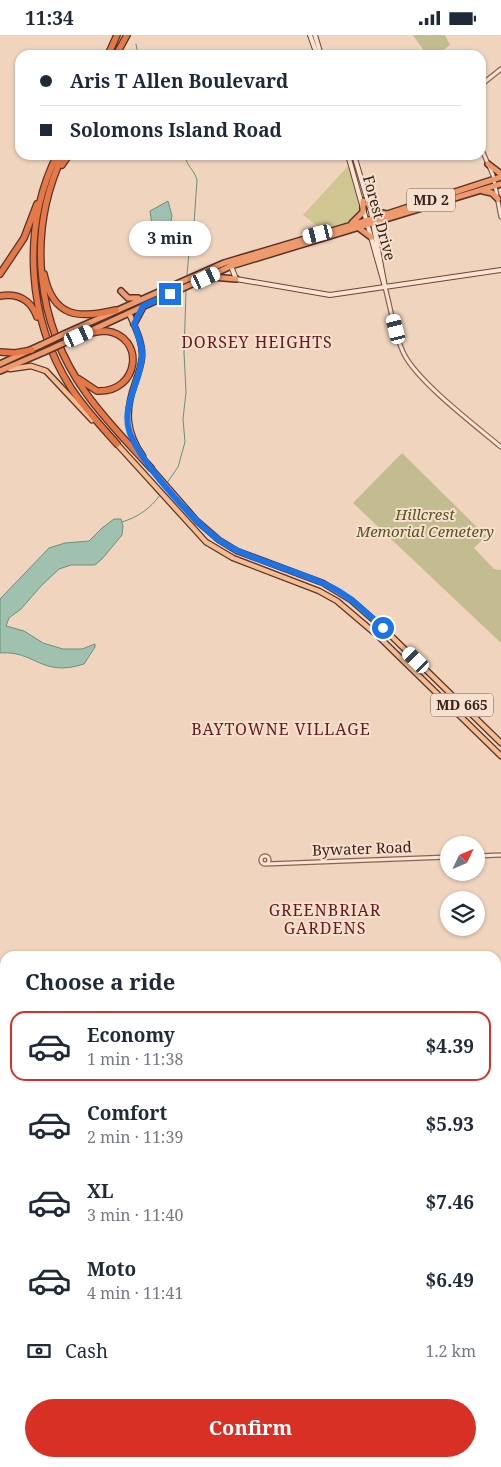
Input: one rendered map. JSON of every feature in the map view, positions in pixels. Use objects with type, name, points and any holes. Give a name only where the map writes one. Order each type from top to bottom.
[{"type":"highway","points":[[109,50],[114,35]]},
{"type":"highway","points":[[110,50],[118,35]]},
{"type":"highway","points":[[118,50],[125,35]]},
{"type":"highway","name":"MD 665","points":[[61,160],[52,182],[44,214],[41,241],[40,262],[45,305],[54,334],[66,360],[94,404],[152,469]]},
{"type":"highway","points":[[52,182],[66,160]]},
{"type":"highway","points":[[0,274],[24,238],[53,162]]},
{"type":"highway","name":"MD 665","points":[[53,162],[38,212],[34,245],[36,291],[46,338],[75,394],[117,444]]},
{"type":"highway","points":[[488,165],[501,175]]},
{"type":"highway","name":"MD 2","points":[[0,371],[200,281],[230,264],[358,228],[387,214],[494,179],[501,175]]},
{"type":"highway","name":"MD 2","points":[[0,364],[126,305],[274,246],[347,226],[370,222],[498,185]]},
{"type":"highway","points":[[480,191],[492,193],[498,199]]},
{"type":"highway","points":[[347,226],[361,215],[365,202],[377,212],[387,214]]},
{"type":"highway","points":[[358,228],[371,237]]},
{"type":"highway","points":[[41,241],[45,281],[57,304],[72,313],[84,316],[116,310]]},
{"type":"highway","points":[[200,281],[212,271],[230,264]]},
{"type":"highway","points":[[206,278],[236,279]]},
{"type":"highway","points":[[121,291],[130,299],[146,297]]},
{"type":"highway","points":[[0,296],[16,295],[29,302],[34,309],[46,338]]},
{"type":"highway","points":[[126,305],[129,313]]},
{"type":"highway","points":[[134,324],[143,306]]},
{"type":"highway","points":[[66,360],[82,382],[97,391],[116,388],[129,377],[133,359],[130,347],[122,338],[107,331],[79,336]]},
{"type":"highway","points":[[0,352],[15,353],[32,350]]},
{"type":"main road","points":[[310,35],[315,50]]},
{"type":"main road","points":[[315,35],[320,50]]},
{"type":"main road","name":"Forest Drive","points":[[350,160],[365,202]]},
{"type":"main road","name":"Forest Drive","points":[[355,160],[385,287]]},
{"type":"main road","name":"Forest Drive","points":[[370,222],[371,237],[385,287]]},
{"type":"main road","points":[[230,264],[236,279],[320,295],[501,270]]},
{"type":"main road","points":[[129,313],[141,345],[142,358],[128,403],[128,425],[132,438],[152,469]]},
{"type":"main road","points":[[0,371],[31,366],[46,371],[117,444]]},
{"type":"main road","name":"MD 665","points":[[117,444],[199,535],[223,553],[319,591],[345,607],[371,629],[501,756]]},
{"type":"main road","name":"MD 665","points":[[152,469],[204,528],[227,545],[311,578],[343,594],[383,628],[501,743]]},
{"type":"street","points":[[486,81],[501,69]]},
{"type":"street","points":[[486,160],[498,185],[501,217]]},
{"type":"street","name":"Forest Drive","points":[[385,287],[404,355],[438,393],[501,447]]},
{"type":"street","points":[[485,856],[501,855]]},
{"type":"street","name":"Bywater Road","points":[[268,863],[440,857]]},
{"type":"shaded area","points":[[349,165],[361,209],[355,218],[350,221],[321,229],[303,215]]},
{"type":"shaded area","points":[[168,201],[172,216],[170,226],[166,228],[152,225],[150,211]]},
{"type":"shaded area","points":[[114,519],[121,519],[123,526],[122,535],[102,559],[95,565],[71,565],[59,569],[21,609],[9,618],[6,626],[24,631],[43,643],[63,649],[82,649],[95,644],[84,664],[58,668],[48,666],[22,655],[0,653],[0,599],[49,548],[65,543],[89,541]]},
{"type":"green space","points":[[413,35],[445,35],[450,45],[444,50],[424,50]]},
{"type":"green space","name":"Hillcrest Memorial Cemetery","points":[[402,453],[486,536],[474,548],[494,569],[501,570],[501,643],[353,503]]},
{"type":"waterway","points":[[136,44],[137,50]]},
{"type":"waterway","points":[[186,160],[197,180],[193,238],[189,252],[187,275]]},
{"type":"waterway","points":[[167,483],[178,467],[185,442],[183,419],[186,392],[184,353],[186,291]]},
{"type":"waterway","points":[[122,522],[143,512],[160,495]]},
{"type":"district","name":"DORSEY HEIGHTS","points":[[257,342]]},
{"type":"district","name":"BAYTOWNE VILLAGE","points":[[281,729]]},
{"type":"district","name":"GREENBRIAR GARDENS","points":[[325,919]]},
{"type":"route","points":[[170,294],[143,306],[134,324],[141,345],[142,358],[128,403],[127,418],[129,432],[139,451],[151,468],[210,534],[237,551],[333,588],[351,600],[383,628]]}]
